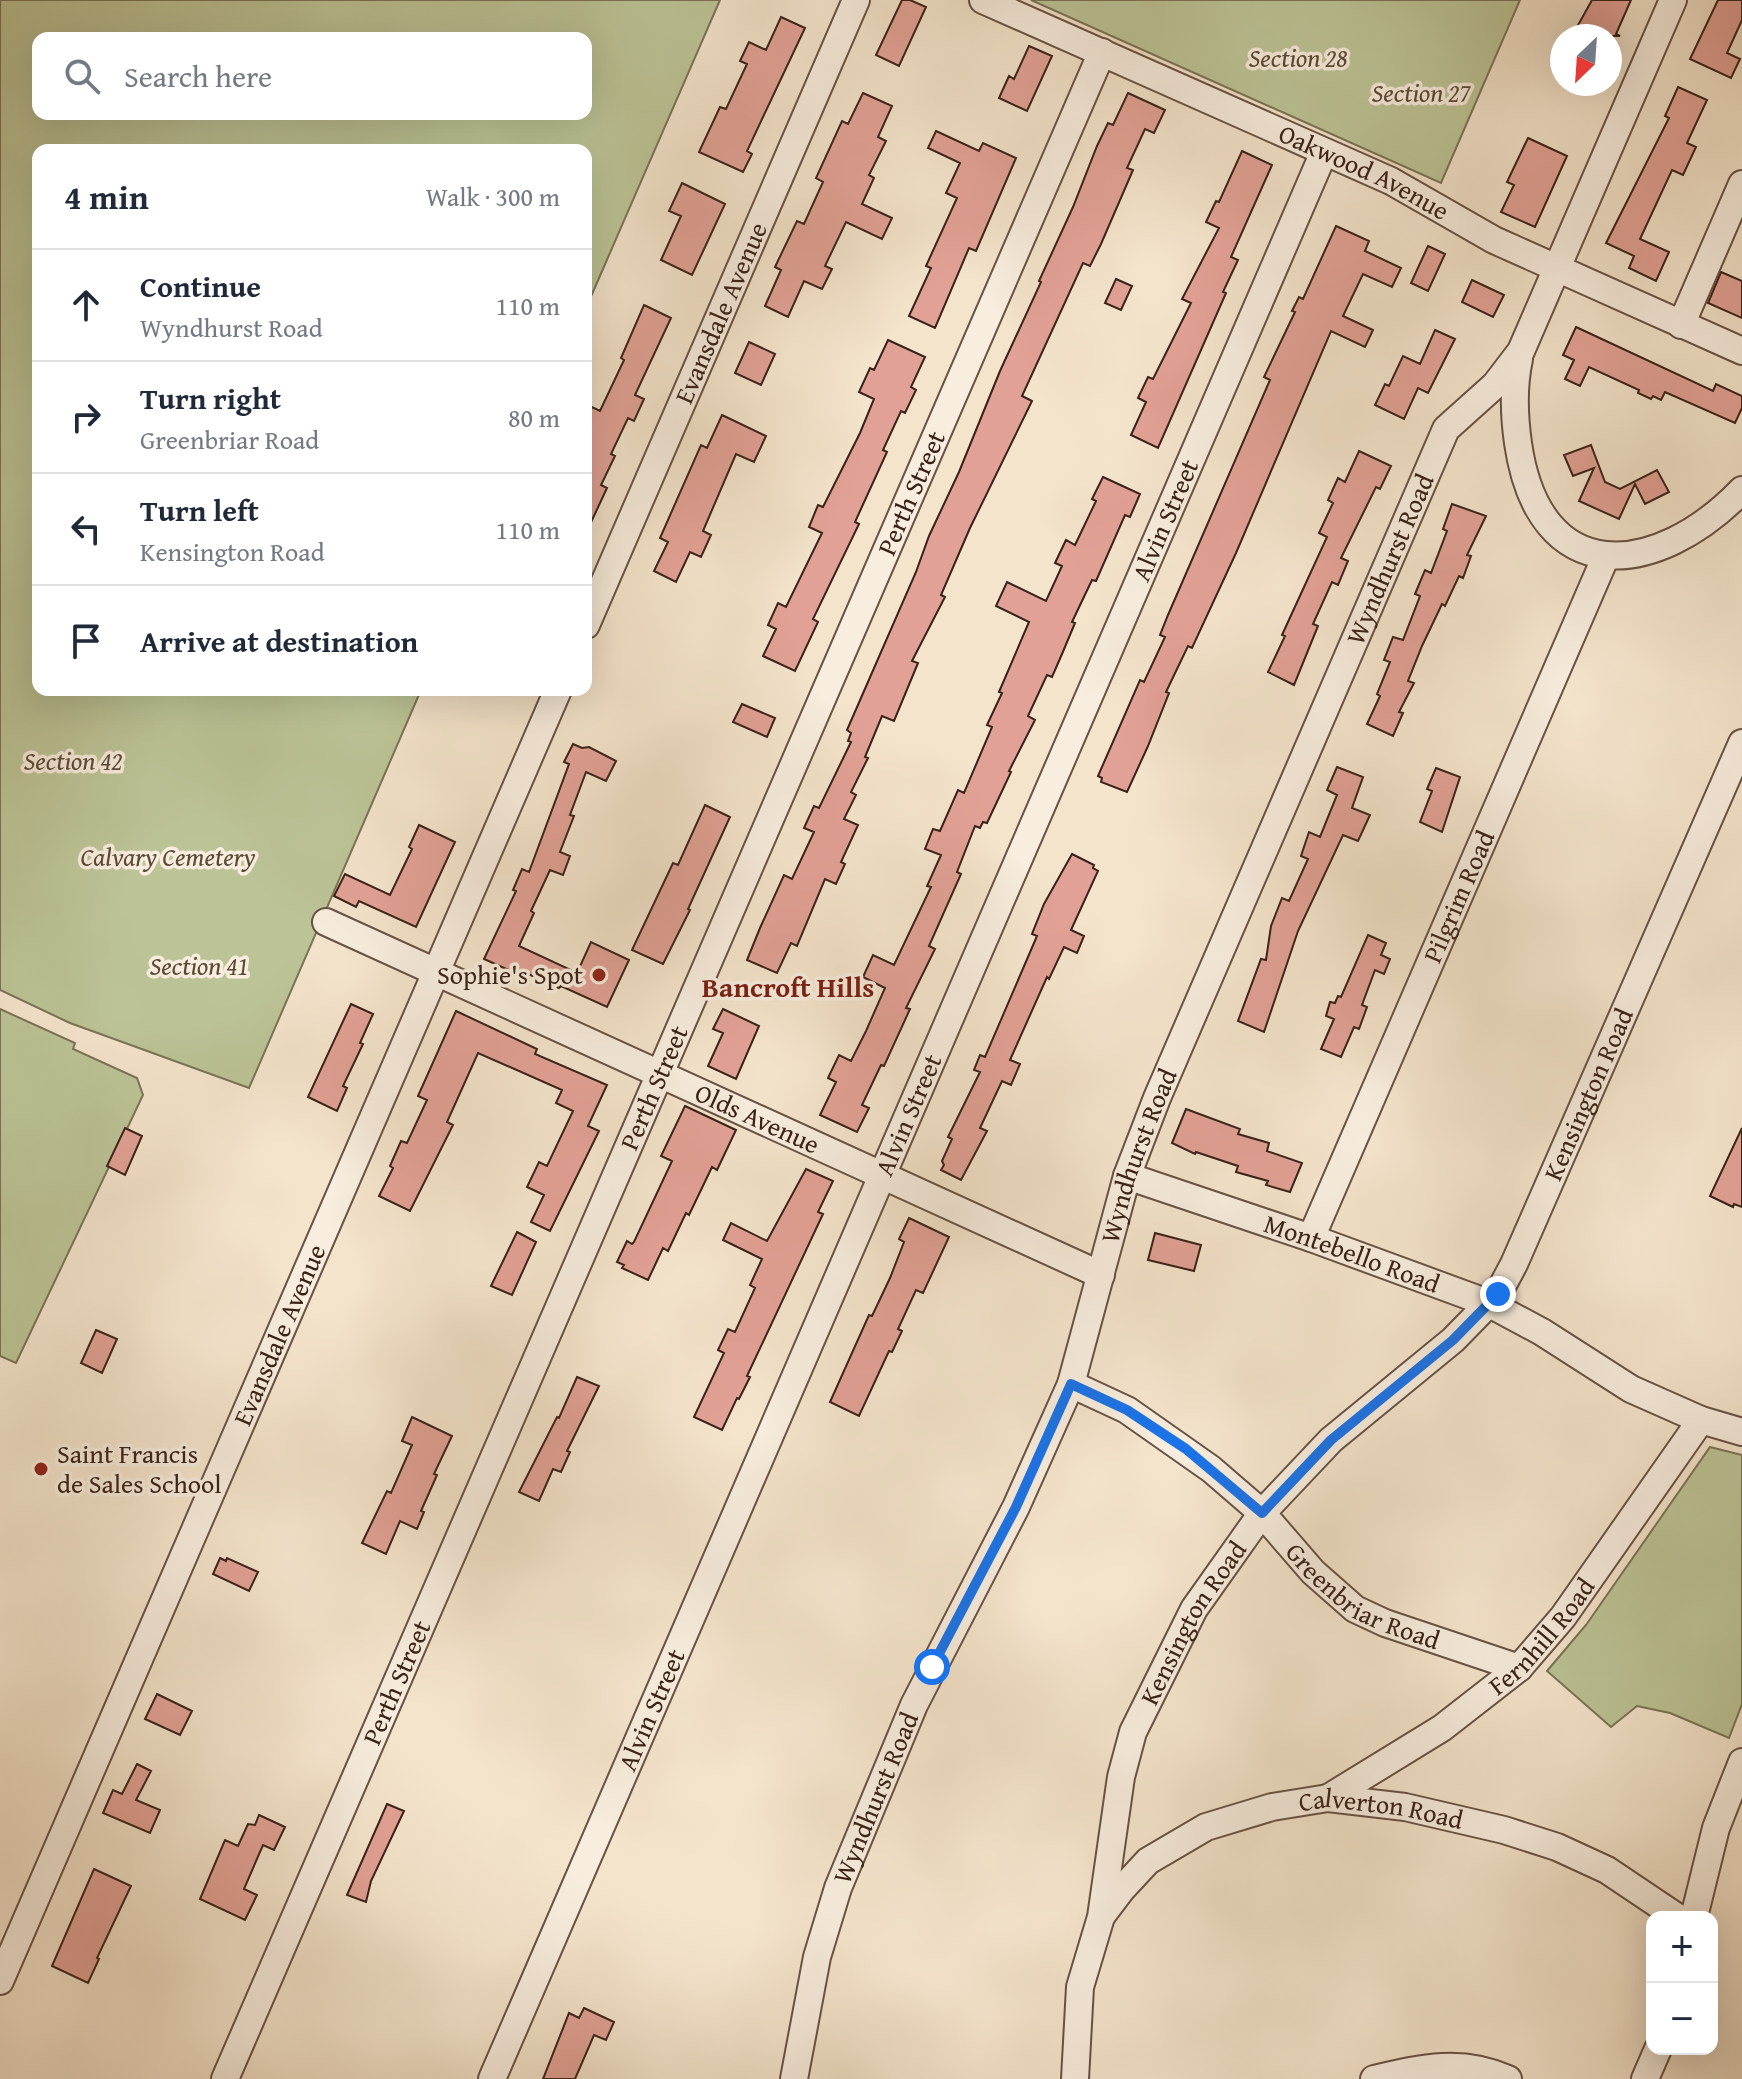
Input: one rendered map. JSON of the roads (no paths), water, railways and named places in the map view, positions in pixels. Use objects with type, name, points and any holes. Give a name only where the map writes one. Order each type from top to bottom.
[{"type":"street","name":"Evansdale Avenue","points":[[592,611],[856,0]]},
{"type":"street","name":"Oakwood Avenue","points":[[983,0],[1391,181],[1494,240],[1742,351]]},
{"type":"street","name":"Wyndhurst Road","points":[[794,2079],[817,1957],[838,1888],[914,1705],[1016,1507],[1071,1384],[1127,1176],[1157,1098],[1446,429],[1505,374],[1521,351],[1673,0]]},
{"type":"street","name":"Perth Street","points":[[225,2079],[1102,52]]},
{"type":"street","name":"Alvin Street","points":[[492,2079],[1324,152]]},
{"type":"street","points":[[1681,325],[1742,184]]},
{"type":"street","points":[[1521,351],[1514,393],[1517,440],[1528,487],[1554,532],[1584,551],[1626,556],[1661,546],[1704,523],[1740,495]]},
{"type":"street","points":[[1459,415],[1480,413],[1500,420],[1517,440]]},
{"type":"street","name":"Pilgrim Road","points":[[1311,1238],[1606,556]]},
{"type":"street","name":"Evansdale Avenue","points":[[0,1981],[555,696]]},
{"type":"street","name":"Kensington Road","points":[[1075,2079],[1080,1987],[1101,1917],[1121,1777],[1133,1732],[1194,1609],[1262,1513],[1331,1440],[1453,1340],[1498,1294],[1514,1264],[1742,743]]},
{"type":"street","name":"Olds Avenue","points":[[326,922],[1101,1275]]},
{"type":"street","name":"Montebello Road","points":[[1127,1176],[1311,1238],[1488,1303],[1542,1332],[1631,1389],[1701,1420],[1742,1432]]},
{"type":"street","name":"Greenbriar Road","points":[[1071,1384],[1127,1410],[1186,1449],[1262,1513],[1313,1572],[1355,1609],[1399,1628],[1519,1668]]},
{"type":"street","name":"Fernhill Road","points":[[1328,1798],[1442,1728],[1519,1668],[1571,1606],[1701,1420]]},
{"type":"street","points":[[1695,1911],[1716,1828],[1742,1762]]},
{"type":"street","name":"Calverton Road","points":[[1101,1917],[1148,1861],[1206,1827],[1272,1807],[1328,1798],[1405,1807],[1504,1830],[1557,1847],[1607,1870],[1668,1911]]},
{"type":"street","points":[[1645,2079],[1655,2055]]},
{"type":"street","points":[[1374,2079],[1430,2066],[1469,2067],[1508,2079]]},
{"type":"place","name":"Sophie's Spot","points":[[599,975]]},
{"type":"place","name":"Saint Francis de Sales School","points":[[41,1469]]},
{"type":"district","name":"Bancroft Hills","points":[[788,987]]},
{"type":"park label","name":"Section 28","points":[[1298,58]]},
{"type":"park label","name":"Section 27","points":[[1421,93]]},
{"type":"park label","name":"Section 42","points":[[73,761]]},
{"type":"park label","name":"Calvary Cemetery","points":[[168,857]]},
{"type":"park label","name":"Section 41","points":[[199,966]]}]
